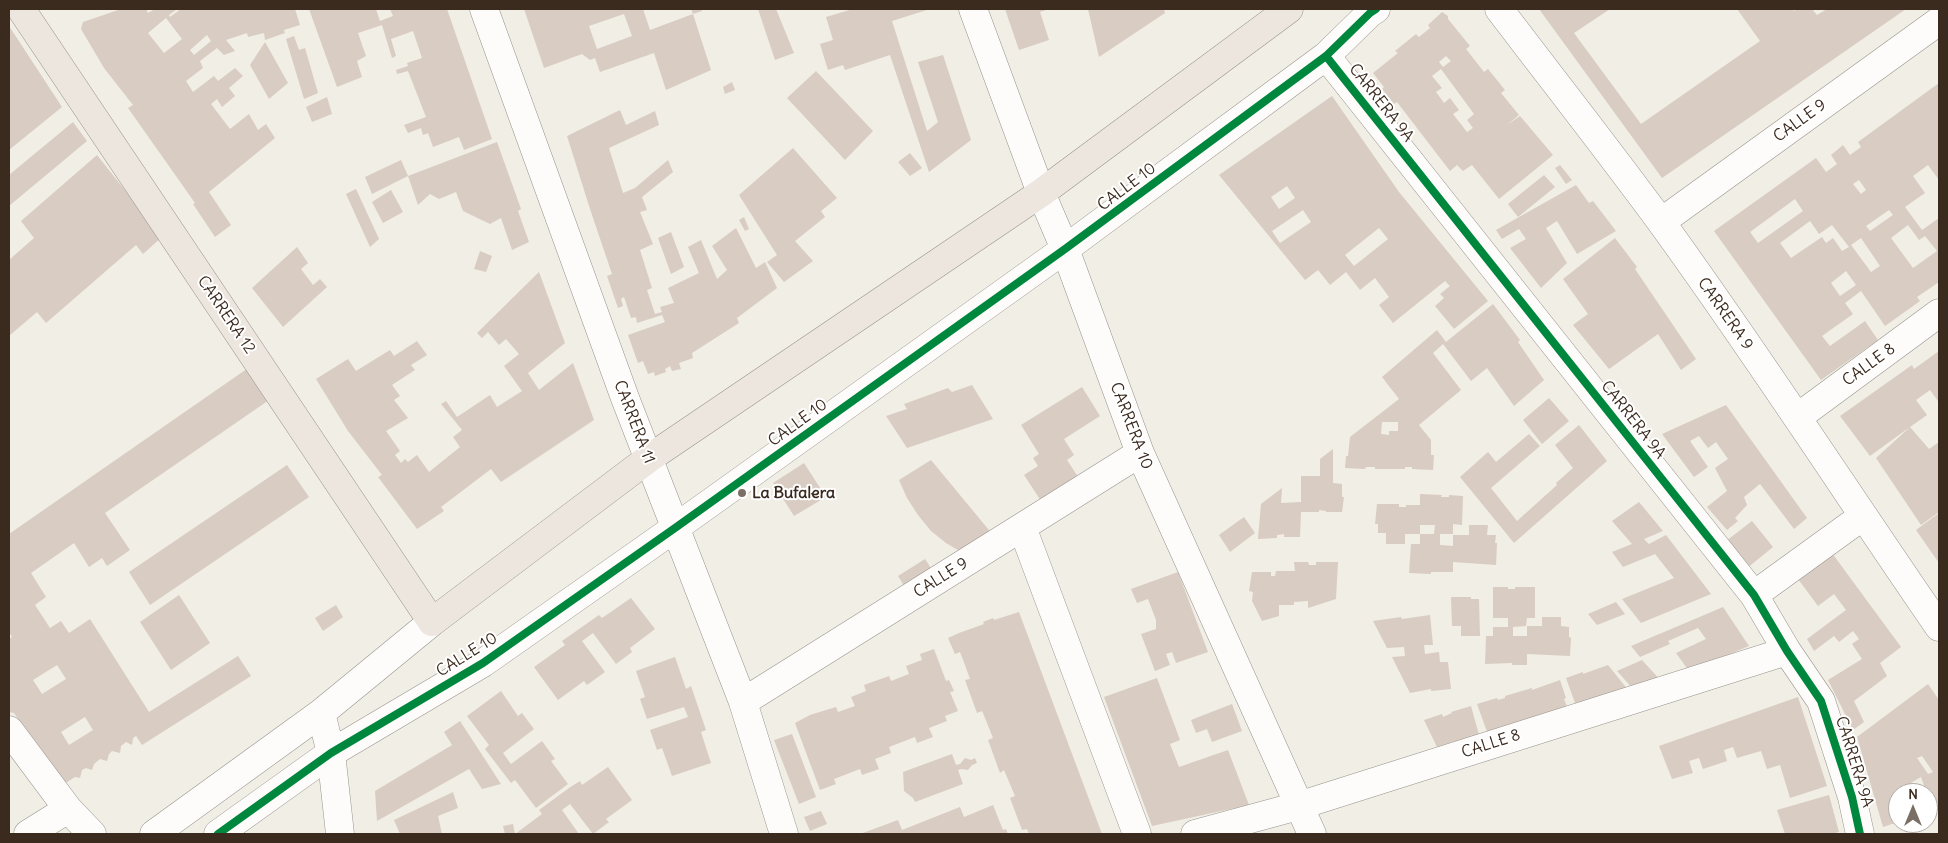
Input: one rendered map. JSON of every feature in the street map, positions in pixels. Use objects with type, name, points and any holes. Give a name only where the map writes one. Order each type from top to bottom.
[{"type":"main road","name":"CARRERA 12","points":[[21,9],[432,622]]},
{"type":"main road","points":[[432,622],[648,459],[1041,193],[1289,9]]},
{"type":"street","name":"CARRERA 11","points":[[484,9],[648,459],[742,702],[784,834]]},
{"type":"street","name":"CARRERA 10","points":[[973,9],[1041,193],[1065,249],[1140,453],[1312,834]]},
{"type":"street","name":"CALLE 10","points":[[218,834],[331,753],[483,663],[675,528],[1065,249],[1326,56],[1376,9]]},
{"type":"street","name":"CARRERA 9","points":[[1500,9],[1661,222],[1798,417],[1863,516],[1936,614]]},
{"type":"street","name":"CALLE 9","points":[[1661,222],[1939,21]]},
{"type":"street","name":"CARRERA 9A","points":[[1326,56],[1754,595],[1787,651],[1820,701],[1852,797],[1860,834]]},
{"type":"street","name":"CALLE 8","points":[[1798,417],[1939,313]]},
{"type":"street","name":"CALLE 9","points":[[742,702],[1140,453]]},
{"type":"street","points":[[1754,595],[1863,516]]},
{"type":"street","points":[[1022,527],[1137,834]]},
{"type":"street","points":[[154,834],[321,713],[432,622]]},
{"type":"street","name":"CALLE 8","points":[[1195,834],[1298,806],[1787,651]]},
{"type":"street","points":[[321,713],[331,753],[340,834]]},
{"type":"street","points":[[9,730],[68,809],[92,834]]},
{"type":"street","points":[[28,834],[68,809]]},
{"type":"building","points":[[121,9],[146,9],[148,13],[155,9],[177,9],[169,15],[170,17],[181,9],[295,9],[300,25],[284,30],[285,33],[265,40],[264,33],[248,37],[247,33],[226,40],[235,51],[224,55],[217,48],[200,61],[203,68],[186,81],[193,92],[214,76],[218,81],[235,68],[243,76],[229,88],[235,96],[222,107],[217,99],[211,104],[230,129],[249,114],[258,130],[266,124],[275,138],[209,192],[231,225],[215,237],[193,204],[195,203],[128,108],[133,105],[104,68],[81,29],[83,22]],"holes":[[[166,18],[182,39],[164,53],[148,33]],[[207,35],[211,41],[194,55],[190,50]]]},
{"type":"building","points":[[309,9],[376,9],[380,21],[393,16],[390,9],[447,9],[492,139],[464,150],[459,137],[433,147],[428,133],[423,135],[421,128],[408,133],[404,125],[426,117],[408,71],[397,74],[396,70],[408,66],[407,63],[422,58],[413,31],[391,39],[396,56],[392,58],[382,25],[358,33],[366,56],[357,61],[362,77],[337,87]]},
{"type":"building","points":[[524,9],[643,9],[650,30],[693,14],[711,70],[666,90],[654,53],[600,72],[595,58],[590,60],[582,54],[544,68]],"holes":[[[624,14],[632,36],[597,49],[589,26]]]},
{"type":"building","points":[[691,9],[702,9],[702,11],[693,14]]},
{"type":"building","points":[[758,9],[776,9],[794,53],[775,60]]},
{"type":"building","points":[[853,9],[930,9],[892,21],[927,131],[938,122],[918,62],[943,55],[971,140],[929,172],[890,55],[845,70],[843,65],[828,70],[820,44],[833,40],[826,17]]},
{"type":"building","points":[[1005,9],[1049,9],[1040,12],[1049,40],[1019,50]]},
{"type":"building","points":[[1088,9],[1164,9],[1165,13],[1099,57]]},
{"type":"building","points":[[1539,9],[1610,9],[1574,33],[1641,124],[1760,41],[1737,9],[1793,9],[1794,11],[1797,9],[1812,9],[1817,15],[1827,9],[1906,9],[1662,178]]},
{"type":"building","points":[[1442,12],[1448,16],[1448,19],[1470,46],[1466,49],[1484,72],[1488,69],[1505,90],[1501,93],[1519,115],[1507,125],[1520,116],[1553,155],[1499,199],[1472,165],[1463,171],[1457,165],[1450,171],[1397,102],[1394,104],[1382,89],[1384,87],[1373,73],[1398,53],[1395,51],[1416,34],[1419,37],[1430,28],[1428,25]],"holes":[[[1446,56],[1451,61],[1443,67],[1439,62]],[[1441,69],[1474,114],[1467,120],[1473,128],[1467,132],[1453,114],[1459,110],[1450,98],[1444,103],[1436,92],[1442,88],[1432,76]]]},
{"type":"building","points":[[9,26],[62,107],[9,150]]},
{"type":"building","points":[[294,36],[299,50],[305,48],[318,93],[304,99],[286,39]]},
{"type":"building","points":[[265,42],[288,83],[269,99],[250,65]]},
{"type":"building","points":[[816,71],[873,131],[845,160],[787,98]]},
{"type":"building","points":[[732,82],[735,90],[725,94],[723,87]]},
{"type":"building","points":[[1939,83],[1939,180],[1928,165],[1913,176],[1925,193],[1905,207],[1922,230],[1939,218],[1939,282],[1917,297],[1920,301],[1885,326],[1861,291],[1845,303],[1853,314],[1822,336],[1830,346],[1865,321],[1878,340],[1821,380],[1714,231],[1816,158],[1826,172],[1837,164],[1831,155],[1843,145],[1850,155],[1861,147],[1858,142]],"holes":[[[1859,180],[1866,190],[1861,194],[1853,184]],[[1795,199],[1803,211],[1758,243],[1750,232]],[[1889,210],[1893,215],[1870,231],[1866,226]],[[1810,221],[1819,234],[1832,225],[1849,247],[1842,251],[1833,238],[1826,243],[1822,237],[1791,258],[1780,243]],[[1908,225],[1919,240],[1925,236],[1937,251],[1913,268],[1891,238]],[[1861,238],[1880,266],[1871,272],[1851,245]],[[1846,271],[1856,285],[1840,296],[1831,283]]]},
{"type":"building","points":[[1332,96],[1399,192],[1488,301],[1454,329],[1435,306],[1444,298],[1440,294],[1450,286],[1445,281],[1393,323],[1379,305],[1389,297],[1375,278],[1360,290],[1346,272],[1330,285],[1318,270],[1305,280],[1219,175]],"holes":[[[1287,186],[1295,198],[1279,209],[1271,197]],[[1303,210],[1311,222],[1280,243],[1272,231]],[[1379,228],[1388,239],[1354,266],[1345,255]]]},
{"type":"building","points":[[327,97],[332,114],[312,122],[306,107]]},
{"type":"building","points":[[620,110],[626,125],[655,111],[659,125],[609,148],[623,193],[635,188],[668,160],[673,172],[642,197],[647,210],[640,212],[653,244],[640,250],[652,288],[647,290],[655,314],[662,312],[660,307],[674,303],[668,288],[699,273],[688,247],[701,240],[717,279],[727,270],[712,246],[736,228],[756,268],[765,262],[777,288],[737,318],[739,323],[692,353],[693,358],[679,363],[681,369],[672,371],[670,366],[665,369],[666,372],[655,376],[654,372],[648,374],[643,361],[638,363],[628,335],[665,322],[662,315],[637,323],[636,317],[631,318],[624,297],[621,299],[623,306],[618,308],[607,276],[612,274],[567,136]]},
{"type":"building","points":[[73,122],[87,141],[9,206],[9,175]]},
{"type":"building","points":[[497,142],[521,209],[518,211],[529,242],[512,250],[501,218],[490,224],[463,211],[456,192],[439,199],[430,194],[418,205],[408,176]]},
{"type":"building","points":[[793,148],[837,198],[821,211],[825,217],[795,241],[813,261],[784,282],[767,262],[777,255],[739,195]]},
{"type":"building","points":[[910,153],[922,168],[910,176],[898,162]]},
{"type":"building","points":[[97,155],[162,237],[143,254],[136,245],[46,323],[37,312],[9,336],[9,260],[34,238],[21,221]]},
{"type":"building","points":[[401,160],[408,176],[372,194],[365,177]]},
{"type":"building","points":[[1560,165],[1572,180],[1566,184],[1555,168]]},
{"type":"building","points":[[1544,175],[1555,187],[1518,217],[1508,204]]},
{"type":"building","points":[[1576,185],[1589,203],[1593,201],[1616,231],[1577,254],[1557,221],[1546,228],[1567,263],[1541,288],[1510,248],[1526,239],[1519,229],[1502,239],[1496,230]]},
{"type":"building","points":[[356,189],[379,239],[370,247],[346,194]]},
{"type":"building","points":[[391,190],[403,212],[383,223],[372,202]]},
{"type":"building","points":[[744,217],[749,229],[745,231],[739,220]]},
{"type":"building","points":[[671,232],[684,267],[671,274],[658,238]]},
{"type":"building","points":[[1615,238],[1637,267],[1635,269],[1696,359],[1681,370],[1658,334],[1609,369],[1573,325],[1588,314],[1563,279]]},
{"type":"building","points":[[297,247],[308,263],[301,269],[313,285],[320,279],[327,287],[283,327],[252,288]]},
{"type":"building","points":[[480,251],[492,256],[486,272],[474,269]]},
{"type":"building","points":[[539,272],[565,343],[528,373],[539,390],[573,363],[594,420],[501,482],[491,469],[441,507],[444,511],[417,529],[378,477],[382,475],[348,431],[316,379],[348,359],[356,371],[390,350],[394,356],[417,341],[427,355],[411,365],[415,370],[392,385],[400,396],[394,400],[408,418],[386,431],[400,451],[395,455],[401,463],[405,459],[408,462],[417,455],[429,472],[460,447],[453,437],[462,430],[441,404],[446,401],[457,417],[490,395],[497,407],[522,391],[504,366],[519,354],[506,339],[499,345],[488,332],[482,338],[477,333]]},
{"type":"building","points":[[1493,304],[1520,340],[1518,342],[1544,380],[1514,406],[1487,368],[1471,381],[1443,344],[1433,353],[1461,390],[1419,425],[1431,440],[1431,455],[1434,455],[1433,470],[1412,469],[1412,467],[1405,467],[1405,469],[1345,468],[1350,437],[1399,399],[1382,377],[1437,330],[1446,342]],"holes":[[[1382,422],[1398,422],[1398,431],[1389,431],[1389,435],[1381,434]]]},
{"type":"building","points":[[1939,351],[1939,400],[1930,390],[1916,400],[1927,415],[1870,456],[1840,416],[1912,365],[1914,369]]},
{"type":"building","points":[[251,366],[272,398],[105,513],[130,550],[107,566],[102,558],[89,567],[74,543],[31,573],[46,597],[35,605],[50,628],[61,621],[69,633],[90,619],[149,712],[238,656],[251,676],[142,745],[136,736],[133,738],[132,745],[126,742],[121,746],[120,753],[112,751],[107,761],[100,759],[94,764],[92,770],[86,768],[82,770],[80,778],[75,777],[61,786],[17,727],[19,720],[14,713],[9,712],[9,639],[12,637],[9,632],[9,534]],"holes":[[[57,665],[66,679],[42,694],[33,680]],[[85,717],[93,730],[69,745],[61,732]]]},
{"type":"building","points":[[972,385],[993,419],[907,448],[886,416],[907,409],[904,404],[948,388],[952,392]]},
{"type":"building","points":[[1082,387],[1100,416],[1064,439],[1074,455],[1067,460],[1082,483],[1045,507],[1024,475],[1038,466],[1033,458],[1039,454],[1021,425]]},
{"type":"building","points":[[1549,398],[1569,421],[1542,444],[1523,420]]},
{"type":"building","points":[[1726,405],[1807,518],[1794,529],[1760,484],[1744,497],[1747,505],[1735,518],[1738,521],[1727,530],[1707,507],[1727,491],[1715,468],[1728,459],[1716,442],[1708,448],[1699,436],[1690,441],[1708,467],[1694,477],[1662,434]]},
{"type":"building","points":[[1579,425],[1607,461],[1514,543],[1460,477],[1488,452],[1496,462],[1529,434],[1540,446],[1491,488],[1517,521],[1573,468],[1555,445]]},
{"type":"building","points":[[1910,427],[1929,449],[1939,442],[1939,512],[1921,525],[1876,458]]},
{"type":"building","points":[[1333,449],[1333,483],[1342,484],[1342,497],[1344,497],[1342,512],[1319,510],[1319,512],[1301,512],[1300,537],[1284,537],[1284,534],[1277,535],[1277,538],[1258,539],[1261,504],[1282,488],[1281,503],[1301,502],[1301,476],[1320,476],[1320,459]]},
{"type":"building","points":[[931,460],[993,535],[963,553],[931,531],[907,498],[899,480]]},
{"type":"building","points":[[804,463],[826,497],[794,516],[773,483]]},
{"type":"building","points":[[287,465],[309,497],[150,605],[129,572]]},
{"type":"building","points":[[1420,494],[1442,495],[1441,497],[1449,497],[1449,495],[1463,496],[1462,525],[1453,524],[1453,534],[1440,534],[1440,545],[1453,546],[1453,535],[1469,535],[1469,525],[1488,525],[1487,535],[1496,535],[1496,565],[1453,562],[1453,572],[1409,573],[1411,544],[1420,544],[1420,534],[1405,534],[1405,544],[1386,544],[1386,533],[1378,533],[1378,524],[1375,524],[1377,504],[1399,504],[1399,507],[1420,505]],"holes":[[[1420,525],[1435,525],[1434,534],[1420,534]]]},
{"type":"building","points":[[1639,502],[1663,531],[1644,539],[1649,544],[1666,535],[1711,594],[1641,623],[1622,599],[1674,578],[1655,554],[1623,567],[1612,552],[1632,544],[1612,521]]},
{"type":"building","points":[[1939,513],[1939,563],[1916,530]]},
{"type":"building","points":[[1244,517],[1255,533],[1230,552],[1219,535]]},
{"type":"building","points":[[1752,521],[1773,547],[1746,569],[1726,541]]},
{"type":"building","points":[[1829,549],[1901,647],[1880,663],[1887,676],[1854,701],[1864,722],[1853,730],[1828,680],[1862,659],[1852,644],[1859,639],[1853,631],[1839,642],[1834,636],[1814,651],[1807,639],[1846,610],[1834,594],[1818,606],[1798,579]]},
{"type":"building","points":[[925,559],[936,576],[909,594],[898,576]]},
{"type":"building","points":[[1294,562],[1308,562],[1309,565],[1316,565],[1316,562],[1338,562],[1336,599],[1308,608],[1308,601],[1294,602],[1294,605],[1279,605],[1279,616],[1262,621],[1252,601],[1253,592],[1249,591],[1252,572],[1271,572],[1271,576],[1275,576],[1276,571],[1295,571]]},
{"type":"building","points":[[1178,572],[1208,652],[1176,663],[1172,652],[1166,654],[1170,665],[1155,671],[1141,634],[1156,629],[1156,620],[1148,599],[1137,603],[1131,589]]},
{"type":"building","points":[[1493,587],[1515,589],[1515,587],[1535,587],[1535,618],[1527,618],[1526,626],[1513,627],[1513,636],[1527,636],[1527,626],[1542,626],[1542,617],[1561,617],[1561,626],[1569,627],[1569,637],[1571,638],[1570,656],[1527,654],[1527,665],[1512,665],[1512,663],[1485,664],[1486,636],[1493,636],[1493,627],[1508,627],[1508,618],[1493,618]]},
{"type":"building","points":[[179,595],[210,643],[171,670],[140,622]]},
{"type":"building","points":[[1451,597],[1479,599],[1480,636],[1461,636],[1461,626],[1452,626]]},
{"type":"building","points":[[631,598],[655,629],[630,648],[632,652],[616,664],[593,633],[582,641],[605,672],[587,685],[584,681],[558,700],[534,667],[565,645],[562,641],[599,615],[602,618]]},
{"type":"building","points":[[1616,602],[1625,614],[1597,625],[1588,614]]},
{"type":"building","points":[[336,605],[343,617],[323,631],[315,618]]},
{"type":"building","points":[[1723,607],[1749,646],[1689,671],[1676,653],[1706,639],[1698,628],[1668,641],[1670,644],[1640,657],[1631,646]]},
{"type":"building","points":[[1019,612],[1102,834],[1029,834],[1027,829],[1022,830],[1010,798],[1015,796],[1004,770],[1000,773],[988,740],[993,738],[983,713],[982,711],[977,713],[965,680],[970,679],[960,652],[955,654],[948,638],[984,624],[983,622],[993,618],[994,620]]},
{"type":"building","points":[[1430,615],[1433,645],[1424,645],[1425,654],[1439,652],[1440,662],[1448,662],[1451,689],[1431,691],[1431,689],[1410,693],[1392,657],[1405,656],[1404,647],[1387,648],[1373,621]]},
{"type":"building","points":[[934,649],[946,681],[949,680],[954,691],[950,692],[958,711],[945,716],[947,721],[929,728],[933,737],[917,743],[915,737],[889,747],[891,753],[875,759],[879,769],[862,775],[860,769],[834,779],[836,784],[820,790],[795,723],[810,715],[836,707],[838,712],[855,706],[851,697],[866,691],[864,685],[889,676],[891,681],[909,674],[906,666],[922,660],[920,654]]},
{"type":"building","points":[[675,657],[686,689],[691,686],[706,730],[701,732],[711,763],[672,776],[662,748],[657,750],[650,730],[688,717],[684,707],[647,719],[640,699],[645,697],[636,671]]},
{"type":"building","points":[[1642,660],[1663,683],[1633,689],[1617,671]]},
{"type":"building","points":[[1608,665],[1633,696],[1575,703],[1566,678]]},
{"type":"building","points":[[1157,678],[1180,740],[1170,744],[1179,767],[1228,750],[1249,805],[1152,826],[1104,697]]},
{"type":"building","points":[[1560,680],[1568,709],[1490,740],[1477,704],[1497,698],[1498,700],[1505,698],[1505,696],[1532,688],[1532,690]]},
{"type":"building","points":[[1928,684],[1939,700],[1939,807],[1938,783],[1923,783],[1921,777],[1911,783],[1888,783],[1888,825],[1883,827],[1857,737]],"holes":[[[1922,756],[1933,772],[1928,774],[1917,758]]]},
{"type":"building","points":[[501,691],[518,716],[522,713],[534,729],[503,753],[511,764],[542,741],[555,759],[551,761],[568,784],[536,808],[515,780],[511,783],[485,749],[489,745],[467,716]]},
{"type":"building","points":[[1798,697],[1827,786],[1790,798],[1780,765],[1767,769],[1761,751],[1737,758],[1733,747],[1724,750],[1727,761],[1703,769],[1699,758],[1689,761],[1693,773],[1672,779],[1659,746]]},
{"type":"building","points":[[1232,704],[1242,731],[1212,742],[1207,729],[1196,733],[1191,720]]},
{"type":"building","points":[[1471,706],[1481,742],[1457,749],[1455,741],[1437,747],[1424,720],[1442,714],[1443,717],[1451,712]]},
{"type":"building","points":[[460,721],[501,784],[482,789],[469,769],[377,821],[375,791],[452,745],[444,732]]},
{"type":"building","points":[[792,734],[816,797],[799,804],[774,740]]},
{"type":"building","points":[[952,754],[956,765],[960,764],[965,758],[971,760],[975,758],[977,763],[968,770],[958,770],[963,784],[915,802],[904,791],[903,772]]},
{"type":"building","points":[[608,767],[632,800],[606,819],[609,822],[593,834],[570,804],[562,810],[579,834],[515,834],[542,814],[539,810],[569,788],[580,781],[582,785]]},
{"type":"building","points":[[453,792],[458,808],[438,816],[442,834],[400,834],[394,820]]},
{"type":"building","points":[[1829,795],[1839,832],[1831,834],[1785,834],[1777,810]]},
{"type":"building","points":[[993,805],[1003,830],[1006,829],[1008,834],[860,834],[898,820],[902,830],[960,807],[964,817]]},
{"type":"building","points":[[821,811],[827,824],[810,831],[804,817]]},
{"type":"building","points":[[513,824],[515,834],[505,834],[503,826]]},
{"type":"cycle path","points":[[218,834],[331,753],[483,663],[675,528],[1065,249],[1326,56],[1376,9]]},
{"type":"cycle path","points":[[1326,56],[1754,595],[1787,651],[1821,701],[1852,797],[1860,834]]},
{"type":"place","name":"La Bufalera","points":[[742,493]]}]
